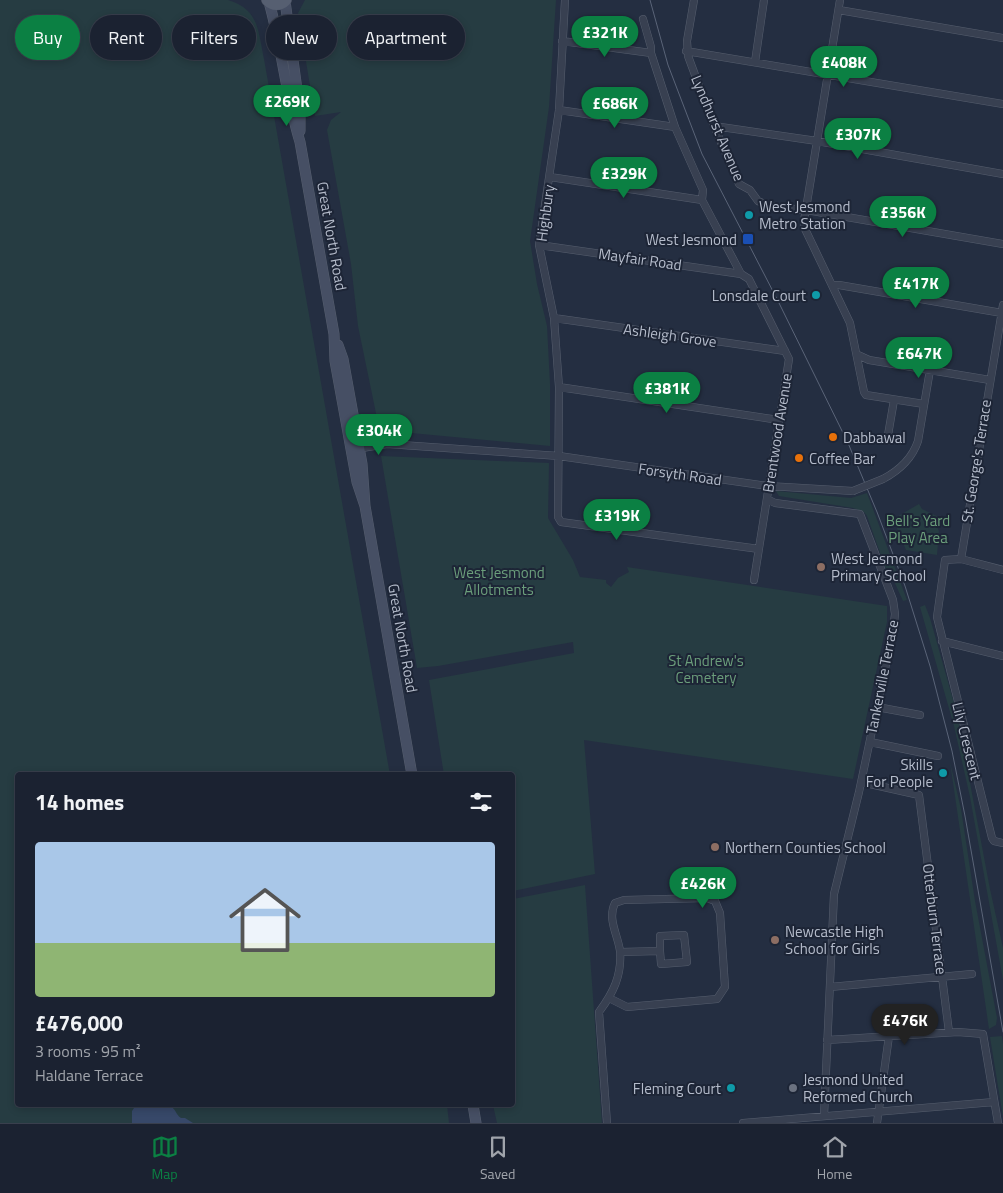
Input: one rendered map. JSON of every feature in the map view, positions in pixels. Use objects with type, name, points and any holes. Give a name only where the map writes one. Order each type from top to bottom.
[{"type":"main road","points":[[268,1],[276,5],[285,1]]},
{"type":"main road","name":"Great North Road","points":[[268,1],[279,39],[291,113],[300,142],[334,334],[335,361],[355,449],[356,482],[365,506],[411,772]]},
{"type":"main road","name":"Great North Road","points":[[285,1],[300,112],[300,142]]},
{"type":"main road","points":[[469,1123],[472,1107]]},
{"type":"main road","points":[[472,1107],[477,1123]]},
{"type":"street","name":"Highbury","points":[[565,0],[559,110],[539,245],[554,318],[559,387],[557,512],[561,522],[759,549]]},
{"type":"street","name":"Lyndhurst Avenue","points":[[694,0],[686,41],[686,51],[714,126],[739,184],[750,190],[758,201],[769,206],[1003,244]]},
{"type":"street","points":[[754,62],[764,0]]},
{"type":"street","points":[[840,0],[804,221],[805,229],[850,323],[866,395],[924,404]]},
{"type":"street","points":[[839,10],[1003,38]]},
{"type":"street","name":"Brentwood Avenue","points":[[643,19],[651,53],[675,127],[702,190],[702,200],[741,274],[749,279],[789,359],[754,580]]},
{"type":"street","points":[[562,41],[651,53]]},
{"type":"street","points":[[686,51],[1003,104]]},
{"type":"street","points":[[559,110],[675,127]]},
{"type":"street","points":[[714,126],[817,141],[1003,174]]},
{"type":"street","points":[[550,176],[702,200]]},
{"type":"street","name":"Mayfair Road","points":[[539,245],[741,274]]},
{"type":"street","points":[[832,285],[1002,313]]},
{"type":"street","name":"St. George's Terrace","points":[[961,559],[990,380],[1000,343],[1003,305]]},
{"type":"street","name":"Ashleigh Grove","points":[[554,318],[785,351]]},
{"type":"street","points":[[858,355],[869,360],[990,380]]},
{"type":"street","name":"Forsyth Road","points":[[355,449],[387,444],[559,456],[768,486],[853,491],[883,479],[898,470],[916,448],[930,370]]},
{"type":"street","points":[[559,387],[779,420]]},
{"type":"street","points":[[887,441],[894,400]]},
{"type":"street","name":"Tankerville Terrace","points":[[767,499],[775,502],[856,512],[862,516],[888,583],[895,614],[870,742],[834,894],[824,1116]]},
{"type":"street","name":"Lily Crescent","points":[[961,559],[950,558],[945,560],[937,617],[992,838],[994,841],[1003,843]]},
{"type":"street","points":[[961,559],[1003,570]]},
{"type":"street","points":[[942,641],[1003,656]]},
{"type":"street","points":[[877,707],[920,716]]},
{"type":"street","points":[[870,742],[938,756]]},
{"type":"street","name":"Otterburn Terrace","points":[[861,782],[919,795],[949,1032]]},
{"type":"street","points":[[607,1123],[599,1012],[618,982],[620,952],[611,911],[615,903],[624,900],[707,898],[716,901],[720,913],[725,987],[717,999],[627,1007],[609,998]]},
{"type":"street","points":[[684,935],[687,962],[661,964],[660,951],[660,936],[684,935]]},
{"type":"street","points":[[620,952],[660,951]]},
{"type":"street","points":[[830,988],[972,974]]},
{"type":"street","points":[[827,1040],[949,1032],[983,1034],[998,1123]]},
{"type":"street","points":[[877,1123],[888,1036]]},
{"type":"street","points":[[743,1123],[994,1102]]},
{"type":"green space","points":[[0,0],[228,0],[246,9],[251,15],[172,15],[172,60],[256,60],[256,25],[264,59],[389,772],[15,772],[15,1107],[447,1107],[449,1123],[0,1123]]},
{"type":"green space","points":[[305,0],[556,0],[549,107],[530,241],[537,284],[547,326],[550,384],[550,446],[390,431],[378,423],[358,326],[351,264],[327,130],[331,120],[341,112],[315,116],[306,60],[337,60],[337,15],[298,15]]},
{"type":"green space","points":[[381,456],[549,463],[548,518],[573,560],[580,577],[606,580],[606,583],[611,587],[618,578],[629,572],[627,567],[887,606],[887,622],[853,779],[584,740],[595,874],[515,891],[515,772],[444,772],[429,680],[574,653],[573,642],[417,668]]},
{"type":"green space","points":[[776,491],[851,498],[867,493],[907,600],[903,601],[893,579],[889,578],[864,512],[853,508],[779,496]]},
{"type":"green space","name":"Bell's Yard Play Area","points":[[919,504],[922,509],[941,518],[937,527],[939,531],[937,555],[906,550],[893,519]]},
{"type":"green space","points":[[925,605],[957,714],[1003,948],[1003,980],[970,797],[954,726],[920,607]]},
{"type":"green space","points":[[950,762],[961,809],[975,901],[997,1018],[996,1025],[989,1029]]},
{"type":"green space","points":[[585,885],[602,1123],[497,1123],[493,1107],[515,1107],[515,899]]},
{"type":"green space","points":[[1002,1036],[1003,1044],[1003,1117],[990,1037]]},
{"type":"water","points":[[135,1107],[172,1107],[181,1118],[185,1118],[193,1123],[132,1123],[132,1111]]},
{"type":"tram line","points":[[650,0],[668,65],[702,154],[778,301],[848,443],[905,586],[930,666],[952,751],[1003,1032]]},
{"type":"place","name":"West Jesmond Metro Station","points":[[749,215]]},
{"type":"place","name":"West Jesmond","points":[[748,239]]},
{"type":"place","name":"Lonsdale Court","points":[[816,295]]},
{"type":"place","name":"Dabbawal","points":[[833,437]]},
{"type":"place","name":"Coffee Bar","points":[[799,458]]},
{"type":"place","name":"West Jesmond Primary School","points":[[821,567]]},
{"type":"place","name":"Skills For People","points":[[943,773]]},
{"type":"place","name":"Northern Counties School","points":[[715,847]]},
{"type":"place","name":"Newcastle High School for Girls","points":[[775,940]]},
{"type":"place","name":"Fleming Court","points":[[731,1088]]},
{"type":"place","name":"Jesmond United Reformed Church","points":[[793,1088]]},
{"type":"park label","name":"West Jesmond Allotments","points":[[499,580]]},
{"type":"park label","name":"St Andrew's Cemetery","points":[[706,668]]}]
